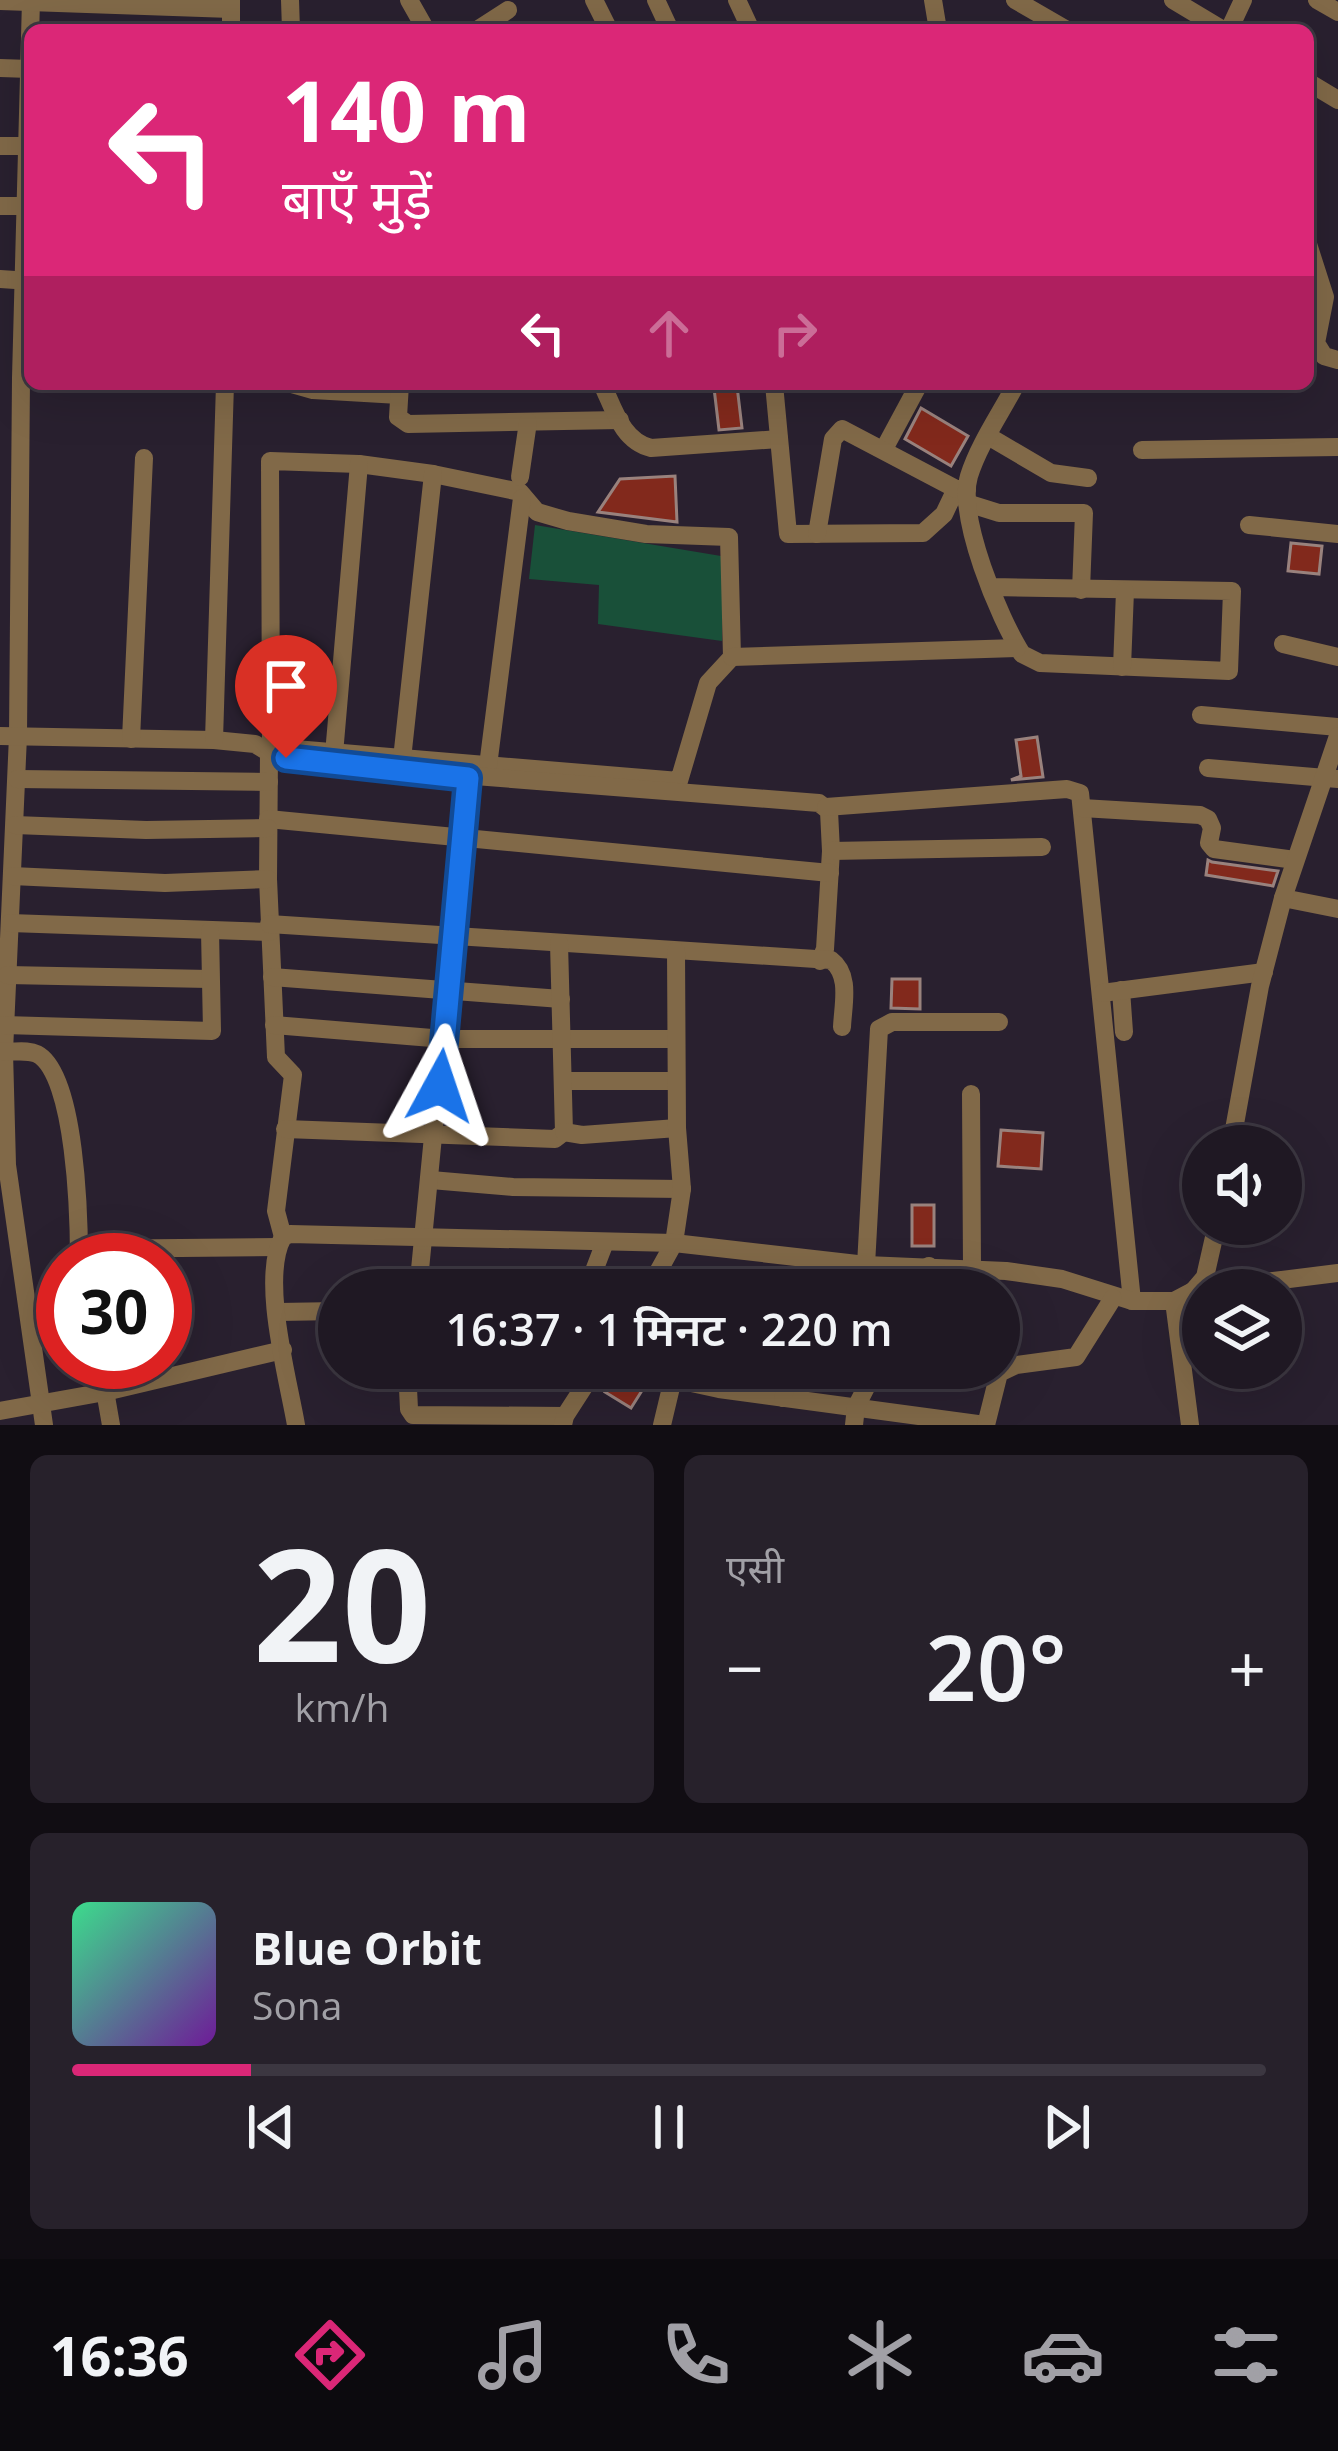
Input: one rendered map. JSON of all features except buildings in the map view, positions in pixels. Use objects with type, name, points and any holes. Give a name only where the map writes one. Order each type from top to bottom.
[{"type":"street","points":[[1015,0],[1057,24]]},
{"type":"street","points":[[1173,0],[1215,24]]},
{"type":"street","points":[[1317,0],[1338,12]]},
{"type":"street","points":[[0,2],[231,13]]},
{"type":"street","points":[[1314,263],[1325,297],[1314,324]]},
{"type":"street","points":[[24,317],[10,485],[9,736],[16,779],[10,819],[2,1052],[8,1165],[44,1425]]},
{"type":"street","points":[[1314,332],[1316,343],[1331,358]]},
{"type":"street","points":[[214,740],[225,390]]},
{"type":"street","points":[[399,390],[398,417],[408,424],[620,420]]},
{"type":"street","points":[[605,390],[632,440],[651,448],[779,440]]},
{"type":"street","points":[[775,390],[788,534],[923,533],[964,494],[1013,390]]},
{"type":"street","points":[[884,449],[916,390]]},
{"type":"street","points":[[520,477],[528,422]]},
{"type":"street","points":[[817,534],[837,431],[848,430],[999,513],[1084,514],[1082,590]]},
{"type":"street","points":[[988,436],[1051,473],[1088,478]]},
{"type":"street","points":[[1142,450],[1338,446]]},
{"type":"street","points":[[131,739],[144,458]]},
{"type":"street","points":[[488,766],[520,492],[433,473],[270,461],[271,747],[334,754],[679,781],[708,683],[732,657],[729,537],[594,526],[537,512],[522,499]]},
{"type":"street","points":[[334,754],[359,464]]},
{"type":"street","points":[[402,759],[433,473]]},
{"type":"street","points":[[964,494],[992,587],[1018,648],[1027,658],[1040,663],[1229,670],[1232,591],[992,587]]},
{"type":"street","points":[[1249,525],[1338,534]]},
{"type":"street","points":[[1121,667],[1125,591]]},
{"type":"street","points":[[1283,644],[1338,657]]},
{"type":"street","points":[[732,657],[1018,648]]},
{"type":"street","points":[[1201,715],[1338,727]]},
{"type":"street","points":[[9,736],[214,740],[255,744],[269,754],[268,879],[276,1058],[293,1076],[276,1211],[280,1242],[274,1287],[296,1425]]},
{"type":"street","points":[[1235,1125],[1283,898],[1331,778],[1338,736]]},
{"type":"street","points":[[269,754],[468,778],[789,799],[826,807],[1075,790],[1080,793],[1112,991],[1124,1032]]},
{"type":"street","points":[[1208,768],[1331,778]]},
{"type":"street","points":[[421,1269],[468,778]]},
{"type":"street","points":[[16,779],[269,782]]},
{"type":"street","points":[[820,961],[825,949],[831,851],[826,807]]},
{"type":"street","points":[[1082,808],[1200,815],[1212,828],[1208,843],[1214,849],[1295,860]]},
{"type":"street","points":[[10,819],[146,830],[268,824],[830,873]]},
{"type":"street","points":[[831,851],[1042,848]]},
{"type":"street","points":[[8,871],[165,883],[268,879]]},
{"type":"street","points":[[1283,898],[1338,909]]},
{"type":"street","points":[[7,918],[209,931],[270,928],[453,937],[837,963],[843,973],[842,1027]]},
{"type":"street","points":[[4,1025],[212,1031],[209,931]]},
{"type":"street","points":[[560,944],[564,1132]]},
{"type":"street","points":[[660,1269],[674,1243],[682,1189],[676,951]]},
{"type":"street","points":[[1112,991],[1264,972]]},
{"type":"street","points":[[7,975],[209,979]]},
{"type":"street","points":[[272,977],[561,1000]]},
{"type":"street","points":[[731,1389],[855,1416],[986,1425],[1000,1373],[1016,1365],[1076,1357],[1123,1299],[1112,991]]},
{"type":"street","points":[[866,1265],[879,1029],[892,1022],[999,1022]]},
{"type":"street","points":[[274,1024],[444,1039],[675,1039]]},
{"type":"street","points":[[2,1052],[32,1052],[57,1078],[67,1111],[77,1233]]},
{"type":"street","points":[[563,1081],[676,1081]]},
{"type":"street","points":[[971,1094],[972,1268]]},
{"type":"street","points":[[286,1129],[544,1139],[564,1132],[582,1135],[677,1128]]},
{"type":"street","points":[[431,1180],[682,1189]]},
{"type":"street","points":[[192,1247],[426,1235],[674,1243],[866,1265],[972,1268],[1062,1279],[1123,1299],[1174,1301],[1182,1297]]},
{"type":"street","points":[[599,1269],[605,1242]]},
{"type":"street","points":[[1302,1277],[1338,1273]]},
{"type":"street","points":[[1174,1301],[1190,1425]]},
{"type":"street","points":[[278,1312],[318,1311]]},
{"type":"street","points":[[0,1411],[283,1350]]},
{"type":"street","points":[[104,1389],[111,1425]]},
{"type":"street","points":[[408,1389],[413,1415],[564,1420],[583,1389]]},
{"type":"street","points":[[662,1425],[671,1389]]},
{"type":"street","points":[[784,1398],[786,1389]]},
{"type":"green space","points":[[535,525],[727,557],[722,641],[598,624],[599,585],[529,579]]},
{"type":"route","points":[[286,758],[468,778],[440,1086]]}]
